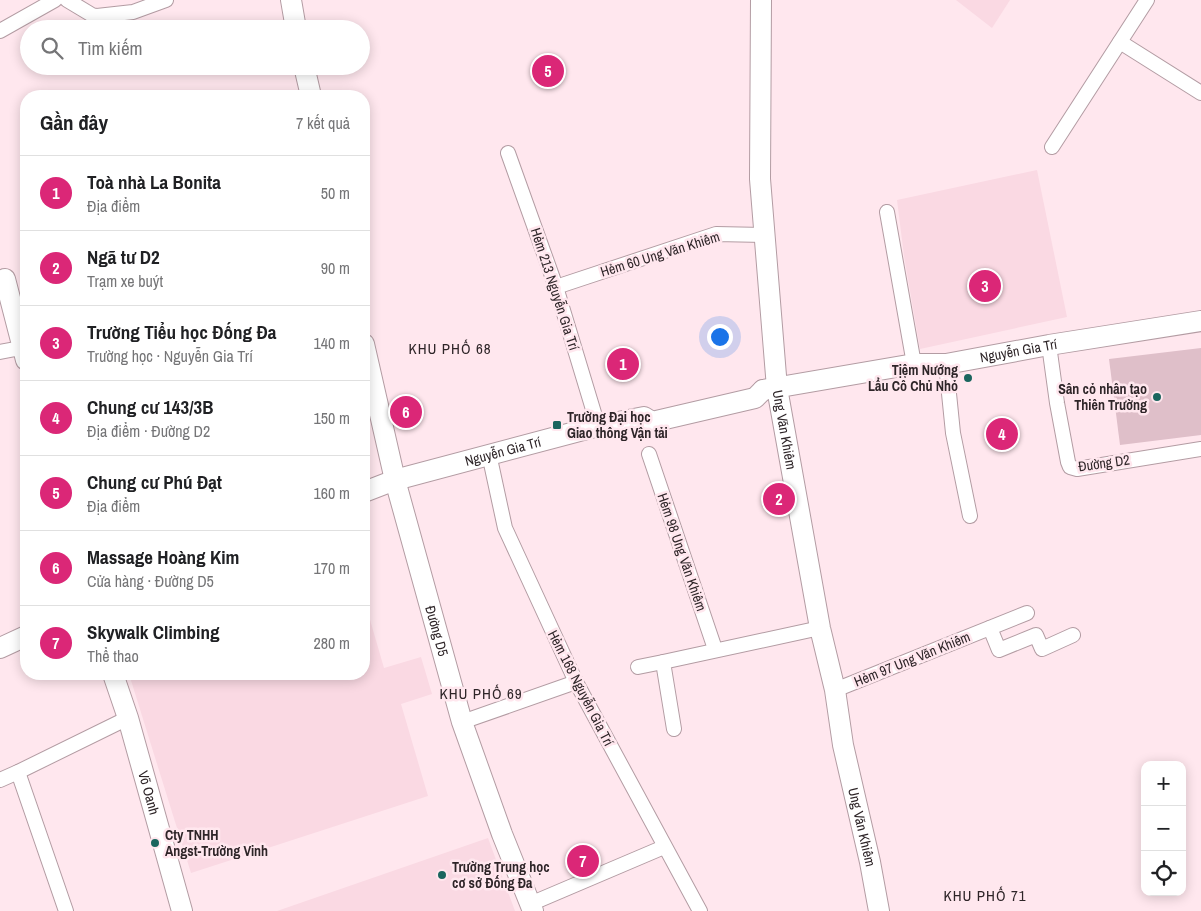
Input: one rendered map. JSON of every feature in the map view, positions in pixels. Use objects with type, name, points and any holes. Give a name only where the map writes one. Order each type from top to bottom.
[{"type":"street","points":[[0,31],[55,0]]},
{"type":"street","points":[[67,0],[97,16],[132,12],[166,0]]},
{"type":"street","points":[[290,0],[294,20]]},
{"type":"street","name":"Ung Văn Khiêm","points":[[761,0],[760,179],[765,235],[770,389],[879,911]]},
{"type":"street","points":[[1052,148],[1147,0]]},
{"type":"street","points":[[1120,42],[1201,93]]},
{"type":"street","points":[[306,75],[310,90]]},
{"type":"street","name":"Hẻm 213 Nguyễn Gia Trí","points":[[508,153],[556,287],[598,426]]},
{"type":"street","points":[[887,212],[914,364]]},
{"type":"street","name":"Hẻm 60 Ung Văn Khiêm","points":[[556,287],[716,234],[765,235]]},
{"type":"street","points":[[5,279],[20,333]]},
{"type":"street","name":"Nguyễn Gia Trí","points":[[370,490],[395,480],[489,454],[598,426],[644,417],[651,409],[752,386],[770,389],[914,364],[946,364],[1049,345],[1201,321]]},
{"type":"street","name":"Đường D2","points":[[1049,345],[1057,403],[1070,467],[1077,469],[1201,449]]},
{"type":"street","points":[[0,352],[20,351]]},
{"type":"street","points":[[946,364],[953,433],[970,516]]},
{"type":"street","name":"Đường D5","points":[[370,370],[395,480],[462,722],[502,834],[532,907]]},
{"type":"street","name":"Hẻm 168 Nguyễn Gia Trí","points":[[489,454],[505,528],[576,682],[700,911]]},
{"type":"street","name":"Hẻm 98 Ung Văn Khiêm","points":[[649,454],[715,650]]},
{"type":"street","name":"Hẻm 97 Ung Văn Khiêm","points":[[834,690],[1028,613]]},
{"type":"street","points":[[638,667],[820,628]]},
{"type":"street","points":[[990,628],[999,650],[1036,635],[1042,649],[1073,635]]},
{"type":"street","points":[[0,648],[20,639]]},
{"type":"street","points":[[663,662],[674,729]]},
{"type":"street","name":"Võ Oanh","points":[[116,680],[182,911]]},
{"type":"street","points":[[462,722],[576,682]]},
{"type":"street","points":[[0,780],[128,718]]},
{"type":"street","points":[[18,772],[66,911]]},
{"type":"street","points":[[532,907],[664,847]]},
{"type":"shaded area","points":[[956,0],[1010,0],[992,28]]},
{"type":"shaded area","points":[[1037,170],[1067,317],[920,349],[904,256],[897,200]]},
{"type":"shaded area","name":"Sân cỏ nhân tạo Thiên Trường","points":[[1201,348],[1201,435],[1120,445],[1109,359]]},
{"type":"shaded area","points":[[370,620],[384,668],[421,657],[432,694],[401,704],[428,796],[191,873],[131,680],[370,680]]},
{"type":"shaded area","name":"Trường Trung học cơ sở Đống Đa","points":[[488,838],[515,911],[277,911]]},
{"type":"place","name":"Chung cư Phú Đạt","points":[[548,71]]},
{"type":"place","name":"Trường Tiểu học Đống Đa","points":[[985,286]]},
{"type":"place","name":"Toà nhà La Bonita","points":[[623,364]]},
{"type":"place","name":"Tịệm Nướng Lẩu Cô Chủ Nhỏ","points":[[968,378]]},
{"type":"place","name":"Sân cỏ nhân tạo Thiên Trường","points":[[1157,397]]},
{"type":"place","name":"Massage Hoàng Kim","points":[[406,412]]},
{"type":"place","name":"Trường Đại học Giao thông Vận tải","points":[[557,425]]},
{"type":"place","name":"Chung cư 143/3B","points":[[1002,434]]},
{"type":"place","name":"Ngã tư D2","points":[[779,499]]},
{"type":"place","name":"Cty TNHH Angst-Trường Vinh","points":[[155,843]]},
{"type":"place","name":"Skywalk Climbing","points":[[583,861]]},
{"type":"place","name":"Trường Trung học cơ sở Đống Đa","points":[[442,875]]},
{"type":"district","name":"KHU PHỐ 68","points":[[450,349]]},
{"type":"district","name":"KHU PHỐ 69","points":[[481,694]]},
{"type":"district","name":"KHU PHỐ 71","points":[[985,896]]}]
